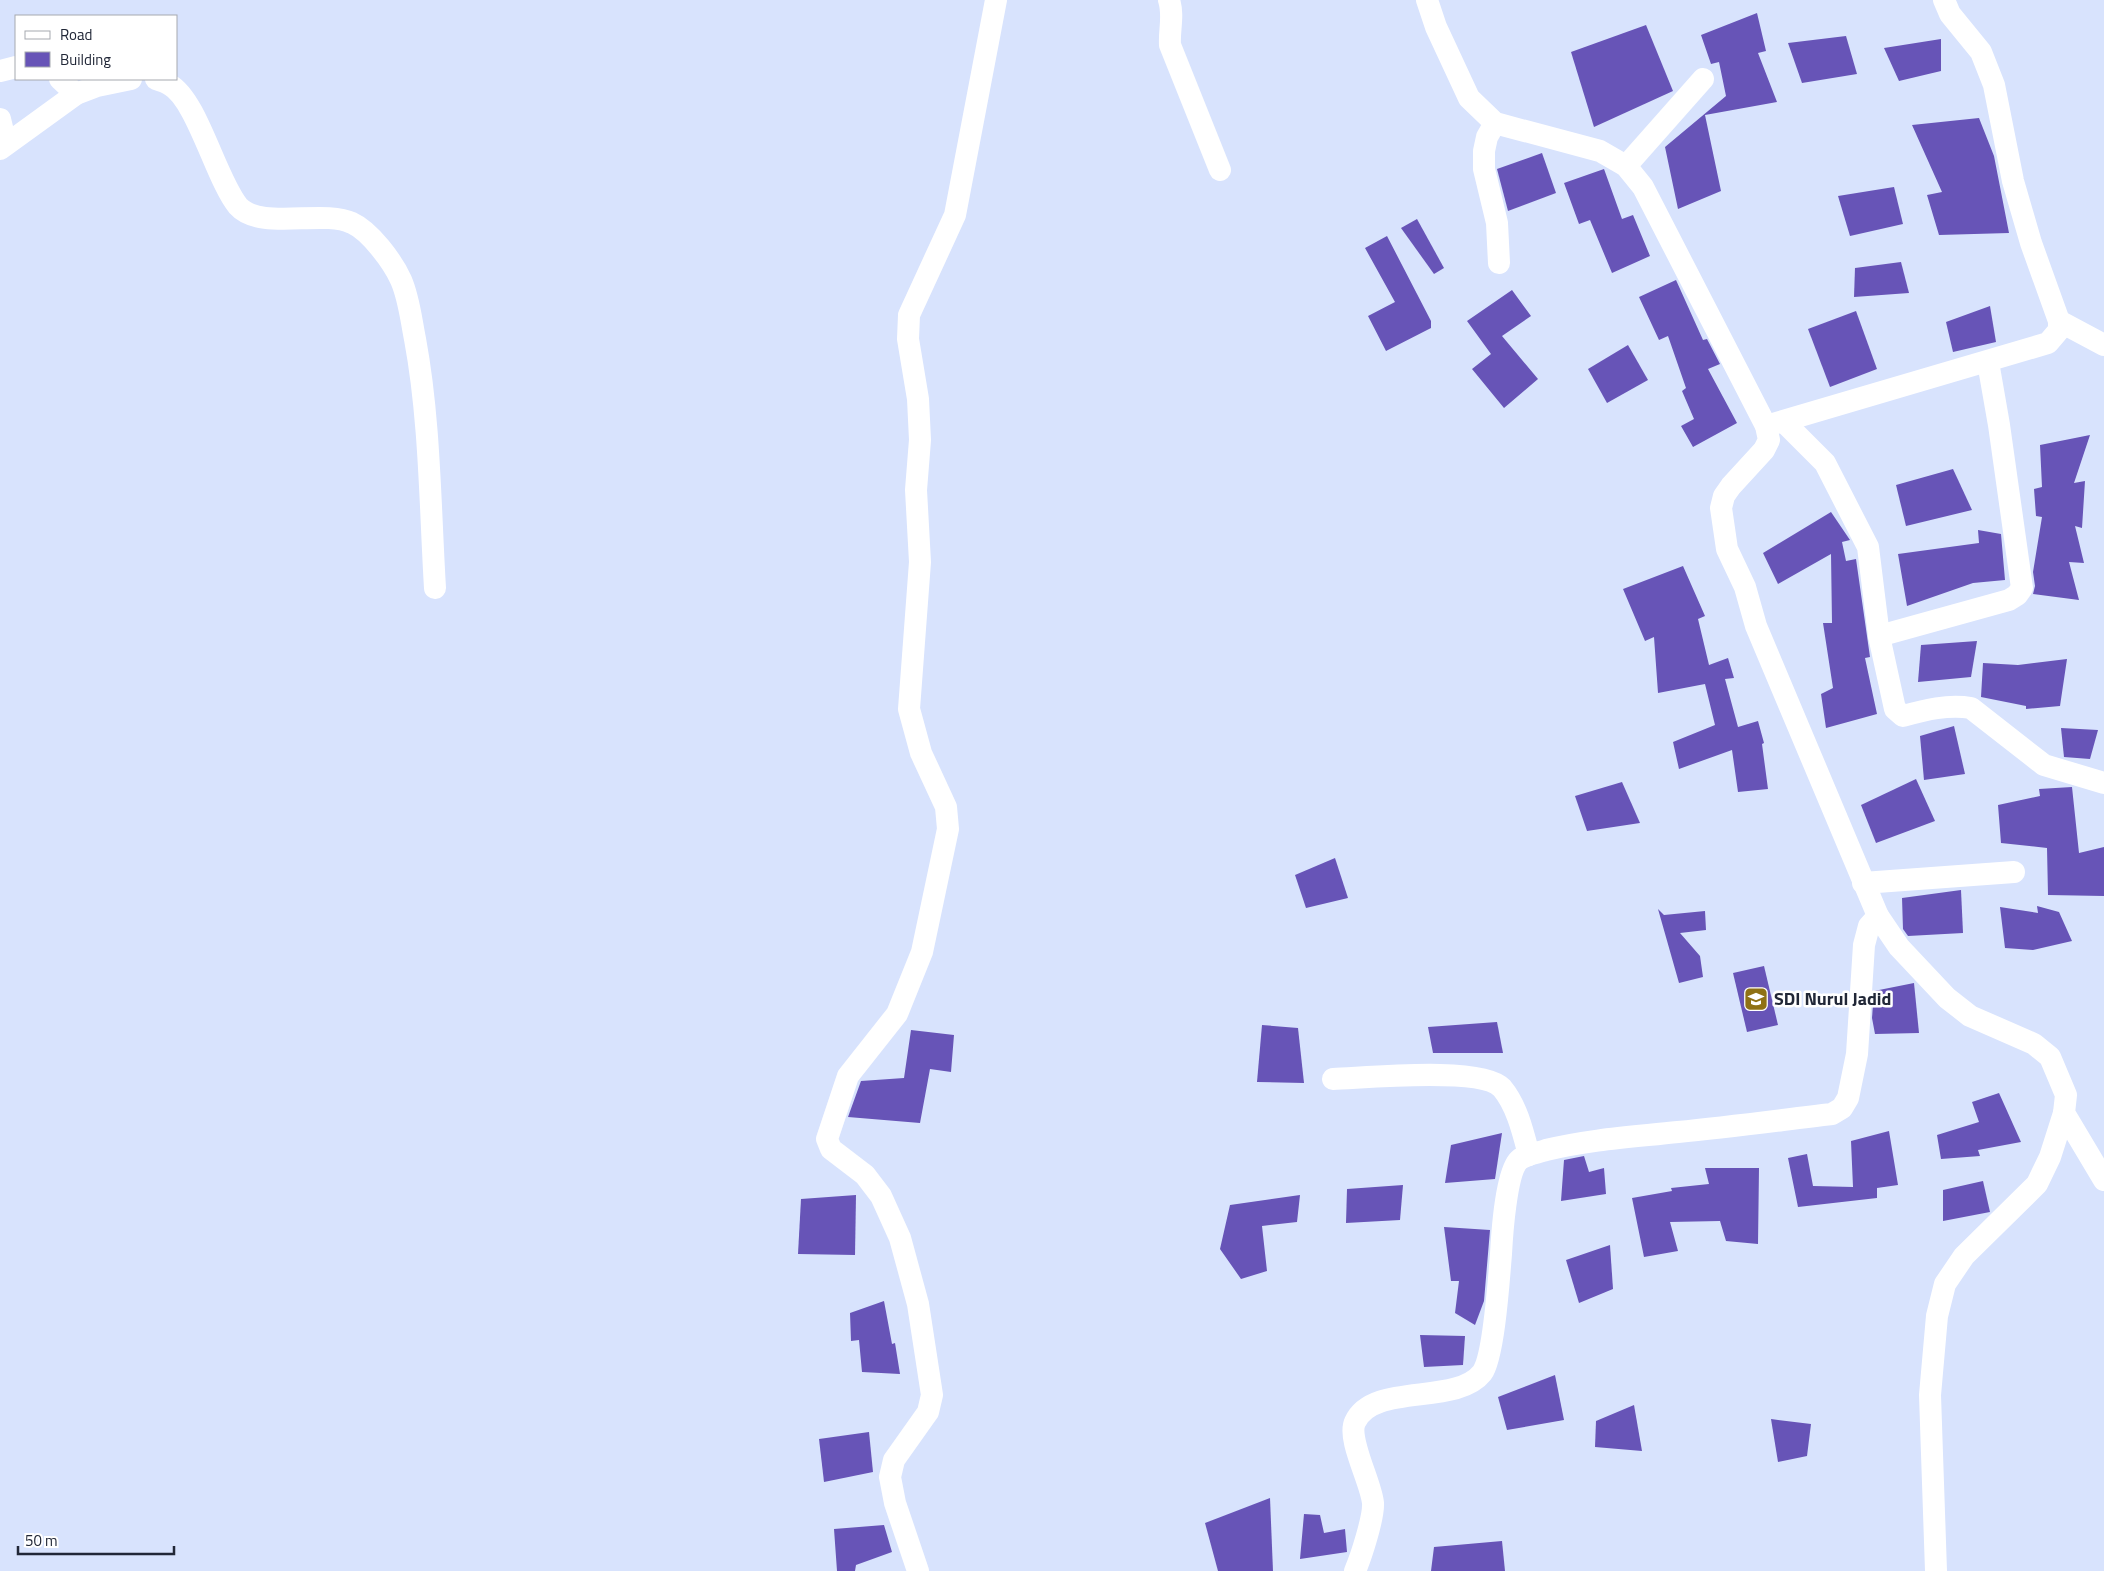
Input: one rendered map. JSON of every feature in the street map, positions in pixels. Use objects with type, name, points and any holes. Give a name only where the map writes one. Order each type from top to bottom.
[{"type":"street","points":[[918,1571],[895,1503],[890,1476],[894,1460],[928,1412],[932,1395],[918,1304],[900,1238],[881,1196],[865,1174],[831,1149],[827,1139],[848,1076],[897,1014],[922,952],[948,829],[946,806],[921,752],[909,709],[920,562],[916,490],[920,440],[918,399],[908,339],[909,315],[955,215],[996,0]]},
{"type":"street","points":[[1168,0],[1173,18],[1169,32],[1170,45],[1220,170]]},
{"type":"street","points":[[1427,0],[1436,27],[1469,98],[1495,122],[1600,151],[1626,166],[1643,187],[1775,424],[1825,464],[1868,548],[1879,636],[1895,709],[1903,716],[1927,710],[1960,706],[1971,708],[2044,765],[2104,783]]},
{"type":"street","points":[[1775,424],[2048,343],[2059,330],[2059,321],[2031,243],[2016,190],[1994,85],[1981,52],[1950,14],[1944,0]]},
{"type":"street","points":[[0,71],[15,67]]},
{"type":"street","points":[[1626,166],[1703,79]]},
{"type":"street","points":[[61,80],[76,94]]},
{"type":"street","points":[[0,119],[3,146],[76,94],[97,86],[125,80]]},
{"type":"street","points":[[159,80],[172,85],[185,100],[229,191],[239,207],[251,214],[267,218],[339,219],[353,223],[372,240],[393,264],[402,281],[408,303],[423,383],[434,588]]},
{"type":"street","points":[[1495,122],[1487,137],[1484,151],[1484,170],[1497,222],[1499,262]]},
{"type":"street","points":[[2059,321],[2104,345]]},
{"type":"street","points":[[1879,636],[2008,600],[2017,595],[2022,588],[1999,425],[1988,362]]},
{"type":"street","points":[[1775,424],[1764,450],[1724,496],[1721,508],[1727,549],[1745,587],[1756,626],[1863,883],[1878,916],[1899,947],[1947,998],[1970,1016],[2034,1044],[2050,1057],[2066,1095],[2064,1113],[2050,1157],[2037,1184],[1964,1256],[1944,1284],[1938,1316],[1930,1395],[1936,1571]]},
{"type":"street","points":[[1863,883],[2014,872]]},
{"type":"street","points":[[1355,1571],[1360,1559],[1373,1505],[1370,1484],[1352,1433],[1355,1422],[1364,1410],[1398,1397],[1459,1389],[1472,1383],[1484,1370],[1495,1319],[1509,1184],[1519,1160],[1529,1155],[1586,1141],[1832,1114],[1842,1108],[1848,1098],[1858,1054],[1864,945],[1869,926],[1878,916]]},
{"type":"street","points":[[1333,1079],[1442,1075],[1484,1078],[1500,1087],[1510,1101],[1520,1121],[1529,1155]]},
{"type":"street","points":[[2064,1113],[2104,1180]]},
{"type":"building","points":[[1757,13],[1766,51],[1758,53],[1777,102],[1705,115],[1721,191],[1678,209],[1665,147],[1726,96],[1719,62],[1711,64],[1701,35]]},
{"type":"building","points":[[1646,25],[1673,91],[1594,127],[1571,52]]},
{"type":"building","points":[[1846,36],[1857,74],[1802,83],[1788,43]]},
{"type":"building","points":[[1941,39],[1941,71],[1899,81],[1884,48]]},
{"type":"building","points":[[1979,118],[1994,156],[2009,233],[1939,235],[1927,195],[1942,192],[1912,125]]},
{"type":"building","points":[[1542,153],[1556,193],[1508,211],[1497,169]]},
{"type":"building","points":[[1604,169],[1622,219],[1633,215],[1650,256],[1612,273],[1590,220],[1579,224],[1564,183]]},
{"type":"building","points":[[1894,187],[1903,224],[1850,236],[1838,196]]},
{"type":"building","points":[[1417,219],[1444,268],[1434,274],[1401,228]]},
{"type":"building","points":[[1387,236],[1431,321],[1431,328],[1386,351],[1368,316],[1395,302],[1365,248]]},
{"type":"building","points":[[1901,262],[1909,293],[1854,297],[1855,268]]},
{"type":"building","points":[[1676,280],[1703,340],[1707,339],[1720,364],[1708,369],[1737,423],[1693,447],[1681,426],[1694,419],[1682,391],[1686,388],[1668,336],[1659,340],[1639,297]]},
{"type":"building","points":[[1512,290],[1531,316],[1502,336],[1538,379],[1504,408],[1472,369],[1491,354],[1467,321]]},
{"type":"building","points":[[1990,306],[1996,342],[1953,352],[1946,322]]},
{"type":"building","points":[[1856,311],[1877,369],[1830,387],[1808,329]]},
{"type":"building","points":[[1628,345],[1648,380],[1607,403],[1588,369]]},
{"type":"building","points":[[2090,435],[2074,483],[2085,481],[2082,528],[2075,526],[2084,563],[2069,562],[2079,600],[2033,594],[2035,586],[2033,572],[2042,517],[2036,516],[2034,489],[2042,487],[2040,445]]},
{"type":"building","points":[[1953,469],[1972,510],[1906,526],[1896,485]]},
{"type":"building","points":[[1831,512],[1850,540],[1842,542],[1846,561],[1856,559],[1870,657],[1865,658],[1877,714],[1826,728],[1821,694],[1833,688],[1823,623],[1832,623],[1831,554],[1778,584],[1763,553]]},
{"type":"building","points":[[1978,530],[2001,534],[2005,580],[1973,583],[1907,606],[1898,554],[1979,543]]},
{"type":"building","points":[[1683,566],[1705,616],[1698,619],[1709,665],[1728,658],[1734,678],[1725,679],[1738,727],[1758,721],[1764,743],[1762,744],[1768,789],[1738,792],[1732,750],[1679,769],[1673,742],[1715,725],[1705,684],[1658,693],[1654,637],[1645,641],[1623,589]]},
{"type":"building","points":[[1977,641],[1971,677],[1918,682],[1921,645]]},
{"type":"building","points":[[2067,659],[2060,706],[2026,709],[2026,706],[1981,697],[1983,663],[2018,665]]},
{"type":"building","points":[[1954,726],[1965,774],[1924,780],[1920,736]]},
{"type":"building","points":[[2061,728],[2098,730],[2090,759],[2064,757]]},
{"type":"building","points":[[1916,779],[1935,821],[1876,843],[1861,805]]},
{"type":"building","points":[[1622,782],[1640,823],[1587,831],[1575,796]]},
{"type":"building","points":[[2072,787],[2079,853],[2104,847],[2104,896],[2048,895],[2047,848],[2001,843],[1998,805],[2040,796],[2039,789]]},
{"type":"building","points":[[1335,858],[1348,898],[1306,908],[1295,875]]},
{"type":"building","points":[[1961,890],[1963,933],[1908,936],[1903,929],[1902,898]]},
{"type":"building","points":[[2037,906],[2059,912],[2072,941],[2033,950],[2005,948],[2000,907],[2038,913]]},
{"type":"building","points":[[1658,909],[1664,915],[1705,911],[1706,930],[1680,933],[1700,956],[1703,977],[1679,983]]},
{"type":"building","name":"SDI Nurul Jadid","points":[[1764,966],[1778,1025],[1747,1032],[1733,973]]},
{"type":"building","points":[[1914,983],[1919,1033],[1875,1034],[1872,1018],[1874,991]]},
{"type":"building","points":[[1497,1022],[1503,1053],[1433,1053],[1428,1027]]},
{"type":"building","points":[[1262,1025],[1298,1028],[1304,1083],[1257,1082]]},
{"type":"building","points":[[911,1030],[954,1035],[951,1072],[930,1069],[920,1123],[848,1117],[861,1081],[904,1078]]},
{"type":"building","points":[[1999,1093],[2021,1142],[1978,1150],[1980,1156],[1941,1159],[1937,1135],[1979,1122],[1972,1102]]},
{"type":"building","points":[[1889,1131],[1898,1185],[1877,1188],[1877,1198],[1798,1207],[1788,1158],[1807,1154],[1813,1186],[1853,1187],[1851,1141]]},
{"type":"building","points":[[1502,1133],[1495,1179],[1445,1183],[1451,1145]]},
{"type":"building","points":[[1584,1156],[1589,1172],[1604,1168],[1606,1194],[1561,1201],[1564,1160]]},
{"type":"building","points":[[1705,1168],[1759,1168],[1758,1244],[1726,1241],[1720,1221],[1670,1222],[1678,1251],[1644,1257],[1632,1198],[1672,1191],[1671,1188],[1709,1184]]},
{"type":"building","points":[[1983,1181],[1990,1212],[1943,1221],[1943,1190]]},
{"type":"building","points":[[1403,1185],[1400,1220],[1346,1223],[1347,1189]]},
{"type":"building","points":[[856,1195],[855,1255],[798,1254],[801,1199]]},
{"type":"building","points":[[1300,1195],[1297,1222],[1262,1226],[1267,1271],[1241,1279],[1220,1249],[1230,1205]]},
{"type":"building","points":[[1444,1227],[1490,1230],[1484,1301],[1475,1325],[1455,1313],[1459,1281],[1451,1281]]},
{"type":"building","points":[[1610,1245],[1613,1289],[1579,1303],[1566,1260]]},
{"type":"building","points":[[884,1301],[892,1344],[895,1343],[900,1374],[862,1372],[859,1340],[851,1341],[850,1313]]},
{"type":"building","points":[[1420,1335],[1465,1336],[1463,1365],[1424,1367]]},
{"type":"building","points":[[1555,1375],[1564,1420],[1507,1430],[1498,1397]]},
{"type":"building","points":[[1634,1405],[1642,1451],[1595,1447],[1596,1421]]},
{"type":"building","points":[[1771,1419],[1811,1424],[1807,1456],[1778,1462]]},
{"type":"building","points":[[869,1432],[873,1472],[824,1482],[819,1439]]},
{"type":"building","points":[[1270,1498],[1273,1571],[1218,1571],[1205,1523]]},
{"type":"building","points":[[1304,1514],[1320,1515],[1324,1533],[1345,1529],[1347,1552],[1300,1559]]},
{"type":"building","points":[[884,1525],[892,1552],[856,1565],[855,1571],[837,1571],[834,1529]]},
{"type":"building","points":[[1502,1541],[1505,1571],[1431,1571],[1434,1547]]},
{"type":"place","name":"SDI Nurul Jadid","points":[[1756,999]]}]
